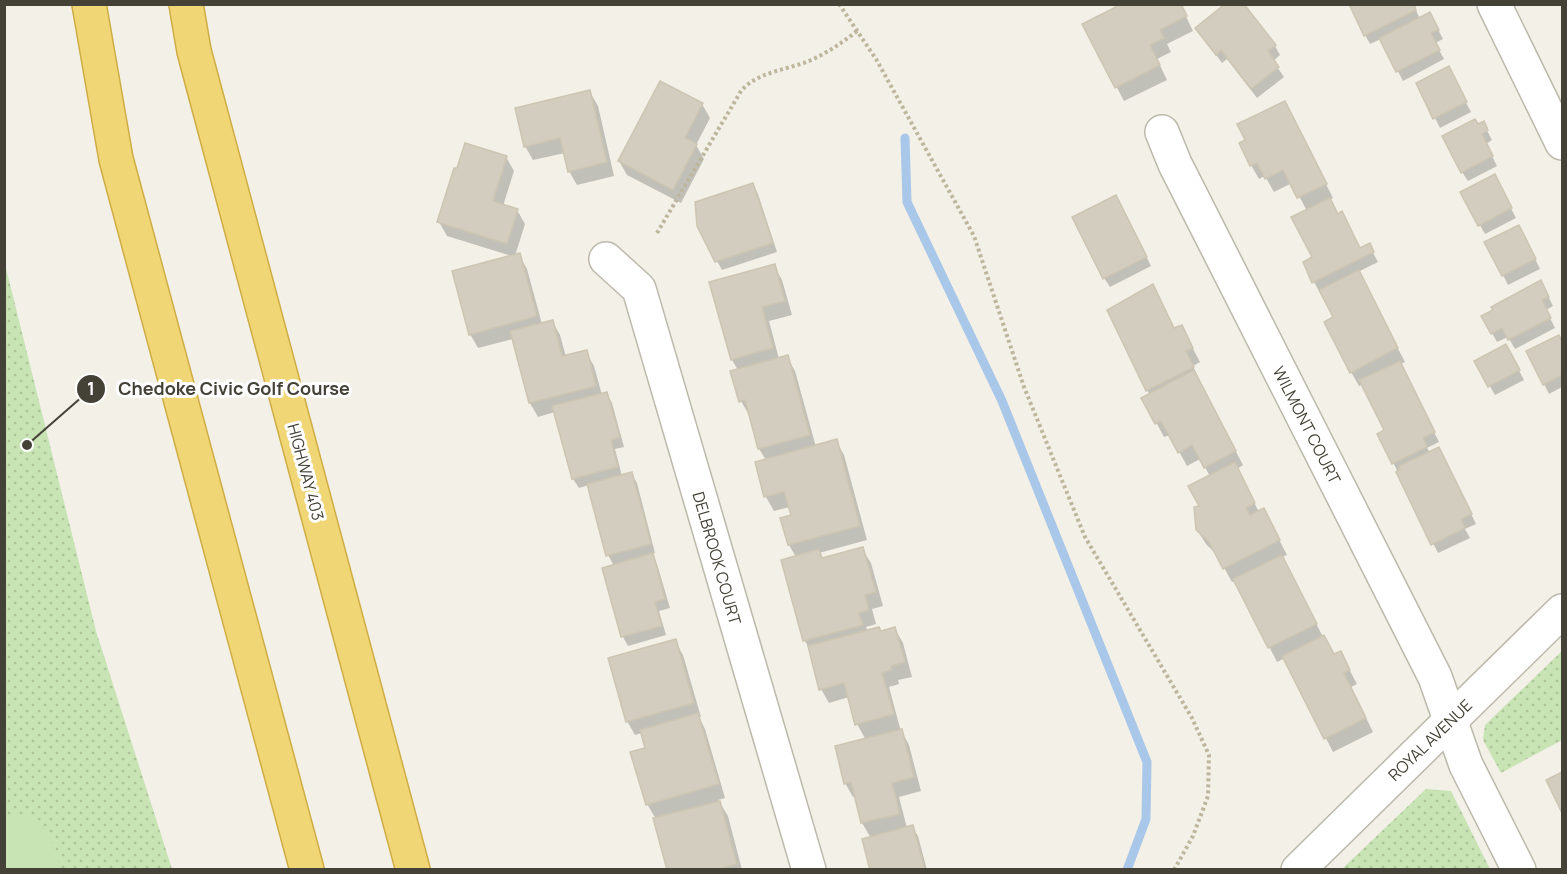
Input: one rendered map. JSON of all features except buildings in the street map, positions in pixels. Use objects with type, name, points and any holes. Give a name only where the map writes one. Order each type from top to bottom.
[{"type":"highway","points":[[89,4],[116,159],[307,870]]},
{"type":"highway","name":"HIGHWAY 403","points":[[186,4],[197,63],[413,870]]},
{"type":"street","points":[[1494,4],[1563,143]]},
{"type":"street","name":"WILMONT COURT","points":[[1162,132],[1175,164],[1435,677],[1466,765],[1519,870]]},
{"type":"street","name":"DELBROOK COURT","points":[[606,259],[639,289],[809,870]]},
{"type":"street","name":"ROYAL AVENUE","points":[[1298,870],[1563,611]]},
{"type":"path","points":[[839,4],[876,58],[974,236],[1024,387],[1085,537],[1192,718],[1209,755],[1208,796],[1192,836],[1174,870]]},
{"type":"path","points":[[657,233],[749,81],[809,60],[840,45],[857,31]]},
{"type":"green space","points":[[4,260],[96,631],[172,869],[5,869]]},
{"type":"green space","points":[[1562,651],[1562,740],[1501,773],[1483,740],[1485,725]]},
{"type":"green space","points":[[1426,789],[1451,791],[1490,869],[1342,869]]},
{"type":"green space","points":[[5,816],[24,816],[44,830],[54,845],[58,869],[5,869]]},
{"type":"waterway","points":[[905,138],[907,202],[1002,401],[1147,762],[1146,819],[1127,870]]},
{"type":"place","name":"Chedoke Civic Golf Course","points":[[27,445]]}]
